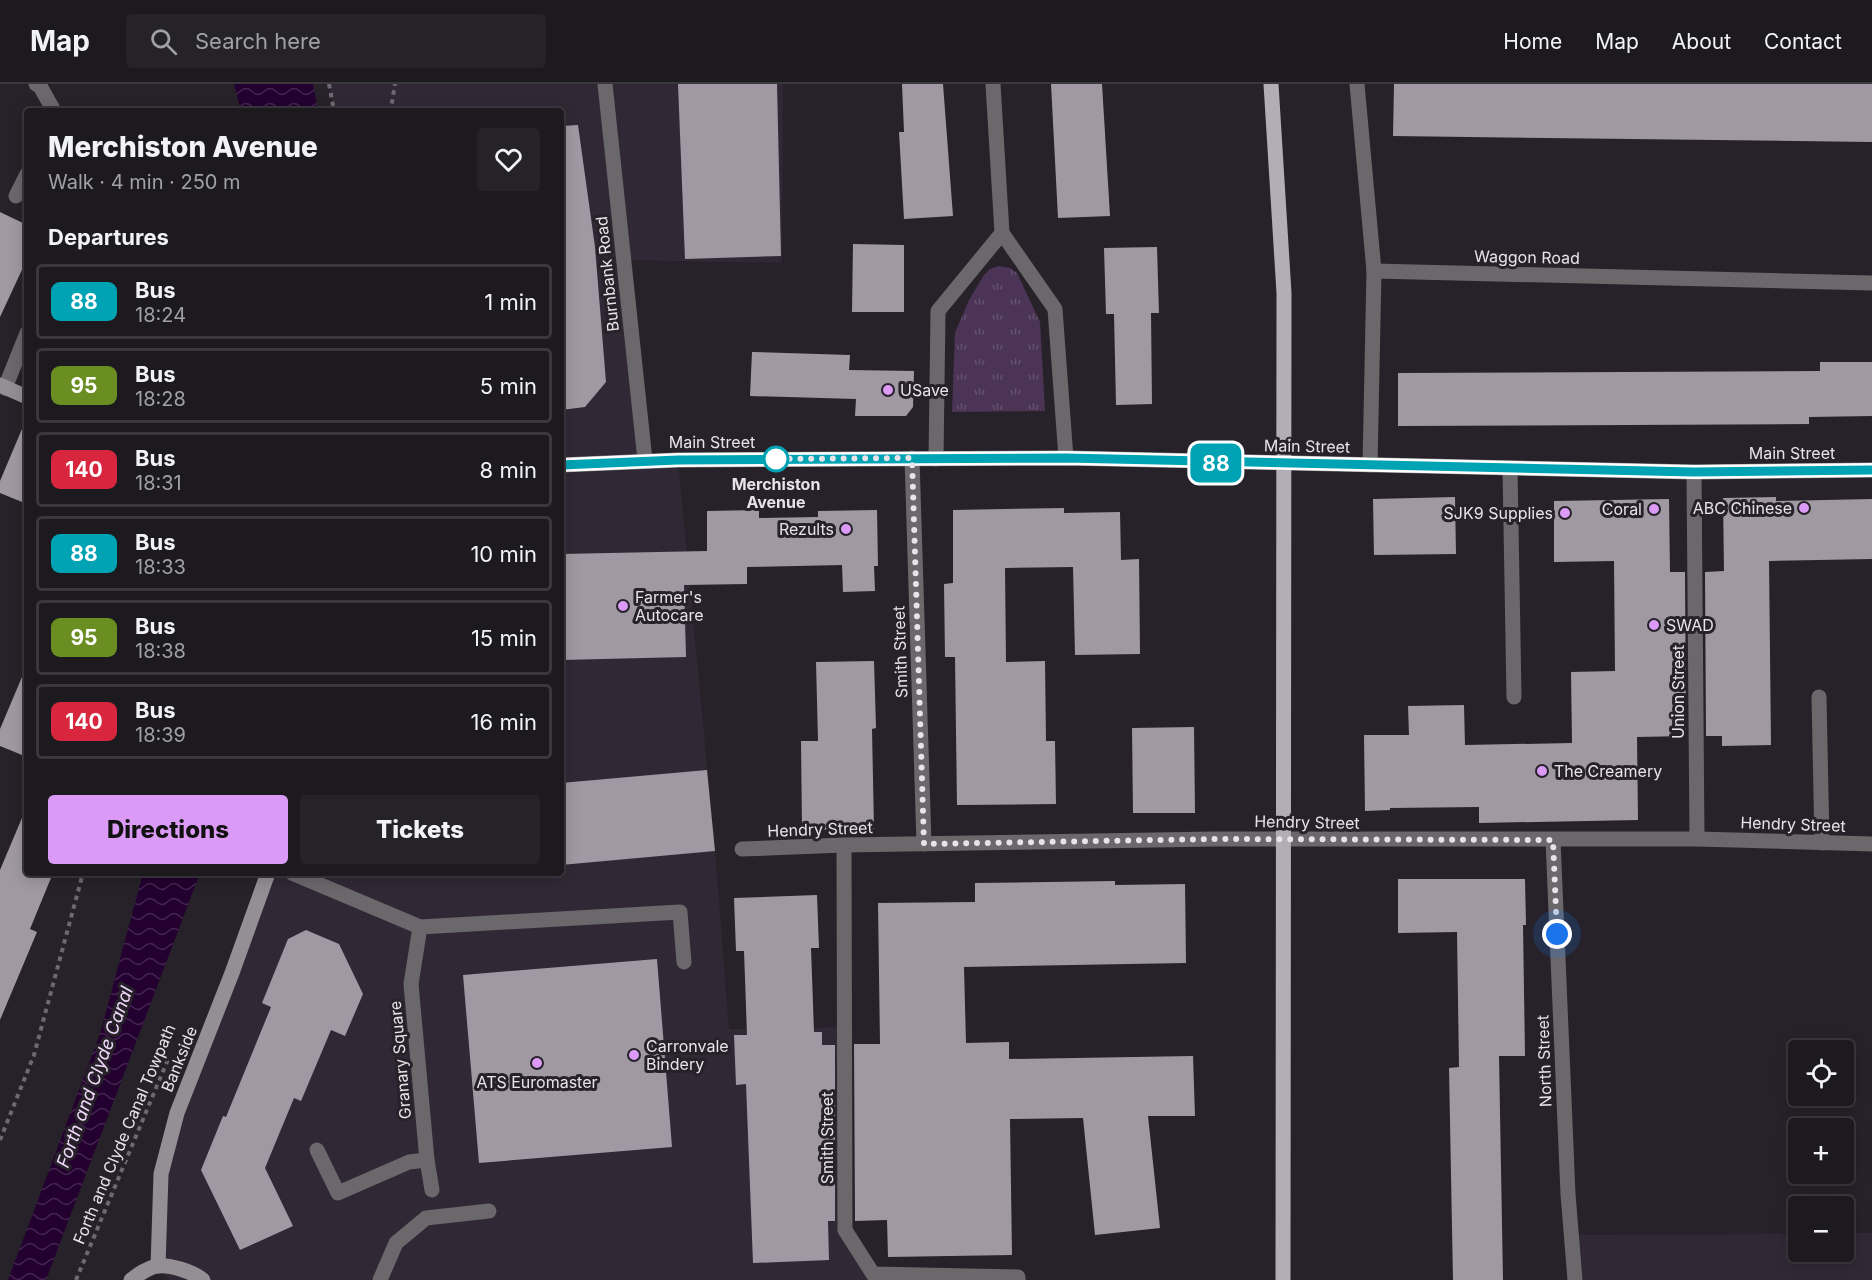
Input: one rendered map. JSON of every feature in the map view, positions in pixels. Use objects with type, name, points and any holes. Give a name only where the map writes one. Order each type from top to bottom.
[{"type":"main road","points":[[1271,84],[1284,293],[1283,1280]]},
{"type":"main road","points":[[2,386],[24,395]]},
{"type":"main road","name":"Main Street","points":[[564,465],[645,460],[1066,458],[1694,472],[1872,470]]},
{"type":"main road","name":"Bankside","points":[[158,1266],[161,1174],[177,1113],[267,876]]},
{"type":"main road","points":[[131,1280],[141,1272],[158,1266],[194,1272],[203,1280]]},
{"type":"street","points":[[36,84],[40,86],[52,108]]},
{"type":"street","name":"Burnbank Road","points":[[605,84],[645,460]]},
{"type":"street","points":[[993,84],[1002,233],[1055,309],[1066,458]]},
{"type":"street","points":[[1357,84],[1374,272],[1363,465]]},
{"type":"street","points":[[16,196],[24,180]]},
{"type":"street","points":[[936,459],[938,311],[1002,233]]},
{"type":"street","name":"Waggon Road","points":[[1374,272],[1872,283]]},
{"type":"street","points":[[2,386],[24,339]]},
{"type":"street","name":"Smith Street","points":[[912,458],[924,844]]},
{"type":"street","points":[[1510,468],[1514,697]]},
{"type":"street","name":"Union Street","points":[[1694,472],[1697,839]]},
{"type":"street","points":[[1819,697],[1822,843]]},
{"type":"street","name":"Hendry Street","points":[[742,849],[844,845],[1215,839],[1372,841],[1697,839],[1872,844]]},
{"type":"street","name":"North Street","points":[[1553,840],[1568,1194],[1575,1280]]},
{"type":"street","name":"Smith Street","points":[[844,845],[845,1230],[873,1274],[1018,1277],[1018,1280]]},
{"type":"street","points":[[299,876],[420,927],[680,912],[684,962]]},
{"type":"street","name":"Granary Square","points":[[420,927],[411,984],[427,1160],[432,1190]]},
{"type":"street","points":[[317,1150],[338,1193],[409,1162],[427,1160]]},
{"type":"street","points":[[380,1280],[396,1243],[426,1218],[489,1211]]},
{"type":"path","points":[[329,84],[333,108]]},
{"type":"path","points":[[391,108],[395,84]]},
{"type":"path","points":[[0,1140],[34,1055],[82,876]]},
{"type":"path","name":"Forth and Clyde Canal Towpath","points":[[76,1280],[171,1052]]},
{"type":"shaded area","points":[[329,84],[783,84],[782,263],[624,260],[645,460],[678,460],[715,851],[729,1029],[844,1027],[845,1230],[882,1280],[169,1280],[158,1266],[161,1174],[267,876],[564,876],[564,108],[333,108]]},
{"type":"shaded area","points":[[1854,1233],[1872,1233],[1872,1280],[1575,1280],[1571,1235],[1788,1234],[1788,1262],[1854,1262]]},
{"type":"green space","points":[[999,266],[1010,268],[1017,273],[1040,322],[1045,411],[952,412],[955,333],[969,300],[984,275],[990,269]]},
{"type":"water","points":[[234,84],[313,84],[317,108],[240,108]]},
{"type":"water","name":"Forth and Clyde Canal","points":[[142,876],[199,876],[46,1280],[8,1280],[100,1034]]},
{"type":"building","points":[[678,84],[777,84],[781,256],[685,259]]},
{"type":"building","points":[[902,84],[943,84],[953,216],[904,219],[899,132],[904,132]]},
{"type":"building","points":[[1051,84],[1102,84],[1110,216],[1058,218]]},
{"type":"building","points":[[1394,84],[1872,84],[1872,142],[1393,136]]},
{"type":"building","points":[[578,125],[595,247],[606,382],[585,407],[564,410],[564,126]]},
{"type":"building","points":[[0,212],[24,224],[24,265],[0,317]]},
{"type":"building","points":[[853,244],[904,245],[904,312],[852,312]]},
{"type":"building","points":[[1157,247],[1159,313],[1151,313],[1152,404],[1116,405],[1114,314],[1106,314],[1104,248]]},
{"type":"building","points":[[752,352],[850,355],[849,370],[914,371],[913,407],[906,416],[855,416],[856,399],[750,396]]},
{"type":"building","points":[[1820,362],[1872,362],[1872,416],[1809,417],[1809,424],[1398,426],[1398,373],[1820,371]]},
{"type":"building","points":[[24,424],[24,503],[0,493],[0,481]]},
{"type":"building","points":[[1455,497],[1456,554],[1374,555],[1373,499]]},
{"type":"building","points":[[1776,497],[1776,501],[1872,499],[1872,559],[1769,561],[1771,745],[1722,746],[1722,736],[1706,736],[1705,572],[1724,571],[1723,498]]},
{"type":"building","points":[[1669,499],[1670,572],[1685,572],[1686,736],[1637,737],[1638,820],[1479,823],[1479,807],[1390,808],[1390,810],[1365,811],[1364,735],[1409,735],[1408,706],[1464,705],[1465,745],[1572,743],[1571,672],[1615,671],[1614,561],[1554,562],[1554,501]]},
{"type":"building","points":[[1064,508],[1064,513],[1120,512],[1121,560],[1139,559],[1140,654],[1075,655],[1073,567],[1005,568],[1006,662],[1045,661],[1046,741],[1055,741],[1056,804],[957,805],[955,657],[945,657],[944,584],[953,583],[953,510]]},
{"type":"building","points":[[759,510],[759,518],[818,517],[818,511],[877,510],[878,566],[874,566],[875,591],[843,592],[842,565],[747,567],[747,584],[684,585],[686,657],[564,660],[564,554],[707,551],[707,511]]},
{"type":"building","points":[[874,661],[876,728],[872,729],[874,829],[802,830],[801,741],[818,741],[816,662]]},
{"type":"building","points":[[24,672],[24,756],[0,746],[0,729]]},
{"type":"building","points":[[1194,727],[1195,813],[1133,813],[1132,728]]},
{"type":"building","points":[[707,770],[715,851],[564,865],[564,783]]},
{"type":"building","points":[[24,813],[24,876],[52,876],[30,929],[37,932],[0,1020],[0,870]]},
{"type":"building","points":[[1398,879],[1525,879],[1526,925],[1523,925],[1525,1056],[1499,1056],[1503,1280],[1453,1280],[1449,1068],[1459,1067],[1457,932],[1398,933]]},
{"type":"building","points":[[1115,881],[1115,885],[1185,884],[1186,963],[964,967],[966,1043],[1009,1042],[1009,1059],[1193,1056],[1195,1116],[1148,1116],[1160,1228],[1095,1235],[1083,1118],[1010,1119],[1012,1255],[888,1257],[887,1220],[855,1221],[854,1044],[880,1044],[878,903],[975,902],[975,883]]},
{"type":"building","points":[[817,895],[819,948],[811,948],[814,1032],[822,1032],[822,1045],[835,1045],[835,1221],[828,1221],[829,1260],[753,1263],[746,1084],[736,1085],[734,1035],[747,1035],[744,951],[736,951],[734,898]]},
{"type":"building","points":[[306,930],[339,944],[363,994],[345,1036],[331,1030],[301,1101],[294,1098],[265,1168],[293,1226],[240,1250],[201,1170],[223,1116],[226,1117],[271,1007],[262,1003],[288,939]]},
{"type":"building","name":"ATS Euromaster","points":[[657,959],[672,1147],[479,1163],[463,975]]},
{"type":"bus line","name":"88","points":[[564,465],[645,460],[1066,458],[1694,472],[1872,470]]},
{"type":"place","name":"USave","points":[[888,390]]},
{"type":"place","name":"Merchiston Avenue","points":[[776,459]]},
{"type":"place","name":"ABC Chinese","points":[[1804,508]]},
{"type":"place","name":"Coral","points":[[1654,509]]},
{"type":"place","name":"SJK9 Supplies","points":[[1565,513]]},
{"type":"place","name":"Rezults","points":[[846,529]]},
{"type":"place","name":"Farmer's Autocare","points":[[623,606]]},
{"type":"place","name":"SWAD","points":[[1654,625]]},
{"type":"place","name":"The Creamery","points":[[1542,771]]},
{"type":"place","name":"Carronvale Bindery","points":[[634,1055]]},
{"type":"place","name":"ATS Euromaster","points":[[537,1063]]},
{"type":"route","points":[[776,459],[772,459],[912,458],[924,844],[1215,839],[1553,840],[1557,934]]}]
